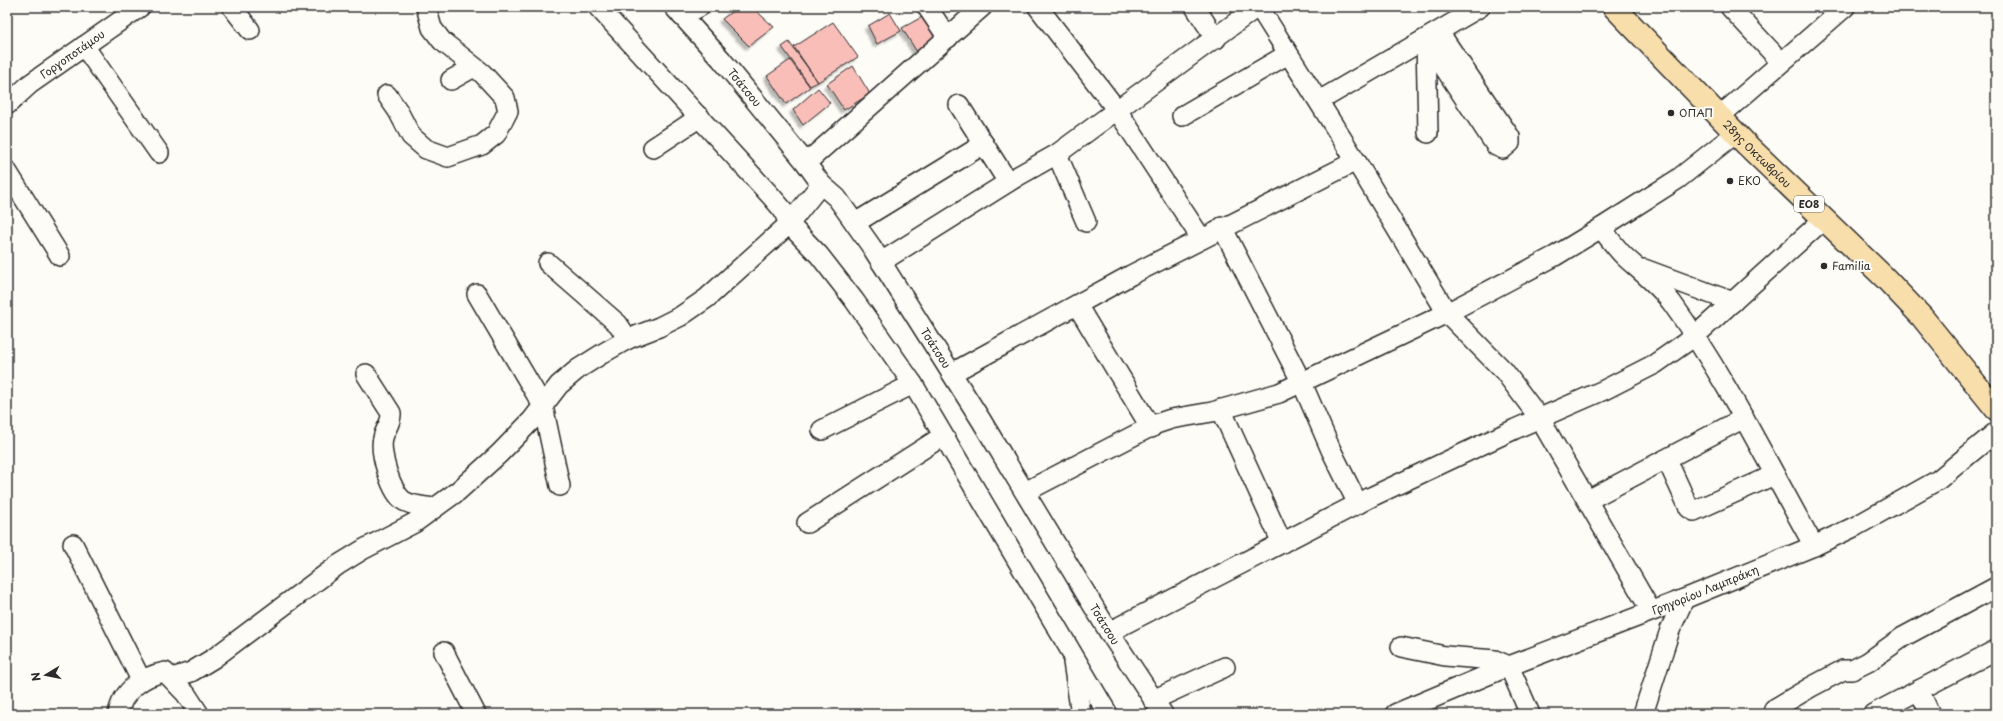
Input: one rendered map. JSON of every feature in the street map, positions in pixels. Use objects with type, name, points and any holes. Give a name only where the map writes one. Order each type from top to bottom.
[{"type":"main road","name":"28ης Οκτωβρίου","points":[[1614,7],[1736,133],[1885,278],[1922,317],[1996,409]]},
{"type":"street","name":"Γοργοποτάμου","points":[[7,104],[30,84],[140,7]]},
{"type":"street","points":[[232,7],[250,30]]},
{"type":"street","points":[[387,96],[398,111],[411,136],[426,149],[448,157],[482,145],[496,134],[508,110],[505,98],[470,63],[442,41],[432,28],[426,7]]},
{"type":"street","points":[[598,7],[771,196],[783,210],[789,224],[818,255],[850,295],[913,384],[1108,714]]},
{"type":"street","points":[[678,12],[699,7]]},
{"type":"street","points":[[927,7],[948,38]]},
{"type":"street","points":[[806,163],[982,7]]},
{"type":"street","points":[[1038,7],[1117,110],[1201,238]]},
{"type":"street","points":[[1195,7],[1216,39]]},
{"type":"street","points":[[881,262],[1008,182],[1057,154],[1258,7],[1319,101],[1447,313],[1504,371],[1540,418],[1651,611]]},
{"type":"street","points":[[1319,101],[1433,36],[1480,7]]},
{"type":"street","points":[[1730,7],[1781,62]]},
{"type":"street","points":[[1720,116],[1842,8]]},
{"type":"street","name":"Τσάτσου","points":[[678,12],[721,59],[806,163],[821,184],[837,198],[855,223],[952,373],[1109,632],[1158,707]]},
{"type":"street","points":[[1433,36],[1510,136],[1510,143],[1503,149],[1496,146],[1433,36]]},
{"type":"street","points":[[1428,133],[1433,36]]},
{"type":"street","points":[[84,46],[159,153]]},
{"type":"street","points":[[1182,116],[1288,54]]},
{"type":"street","points":[[447,75],[470,63]]},
{"type":"street","points":[[959,104],[1008,182]]},
{"type":"street","points":[[653,148],[700,117]]},
{"type":"street","points":[[1025,492],[1151,428],[1156,424],[1171,419],[1221,409],[1279,393],[1447,313],[1555,256],[1601,228],[1678,179],[1736,133]]},
{"type":"street","points":[[855,223],[984,144]]},
{"type":"street","points":[[1057,154],[1086,222]]},
{"type":"street","points":[[952,373],[1131,274],[1356,161]]},
{"type":"street","points":[[7,171],[60,256]]},
{"type":"street","points":[[172,678],[186,675],[214,658],[338,565],[364,549],[414,523],[474,477],[532,420],[559,385],[578,369],[628,339],[659,327],[681,316],[707,298],[789,224],[821,184]]},
{"type":"street","points":[[1109,632],[1358,504],[1540,418],[1604,390],[1655,364],[1696,336],[1824,218]]},
{"type":"street","points":[[1222,227],[1302,383],[1331,450],[1358,504]]},
{"type":"street","points":[[1601,228],[1624,256],[1648,276],[1671,301],[1696,336],[1744,418],[1814,546]]},
{"type":"street","points":[[548,263],[618,324],[628,339]]},
{"type":"street","points":[[1637,266],[1733,302]]},
{"type":"street","points":[[478,294],[543,406],[560,486]]},
{"type":"street","points":[[1077,305],[1151,428]]},
{"type":"street","points":[[366,374],[391,413],[392,419],[386,427],[382,440],[383,457],[399,497],[404,501],[433,508]]},
{"type":"street","points":[[822,430],[913,384]]},
{"type":"street","points":[[1221,409],[1282,543]]},
{"type":"street","points":[[1588,500],[1744,418]]},
{"type":"street","name":"Γρηγορίου Λαμπράκη","points":[[1395,714],[1425,708],[1509,666],[1684,599],[1814,546],[1856,526],[1938,480],[1996,432]]},
{"type":"street","points":[[806,523],[943,436]]},
{"type":"street","points":[[1666,460],[1689,508],[1694,511],[1774,475]]},
{"type":"street","points":[[73,544],[141,680]]},
{"type":"street","points":[[1774,709],[1810,687],[1843,670],[1852,670],[1868,662],[1903,637],[1996,586]]},
{"type":"street","points":[[1643,714],[1670,630],[1684,599]]},
{"type":"street","points":[[1401,647],[1445,656],[1495,660],[1509,666],[1530,714]]},
{"type":"street","points":[[1872,714],[1996,650]]},
{"type":"street","points":[[444,652],[476,714]]},
{"type":"street","points":[[1072,653],[1081,714]]},
{"type":"street","points":[[1158,707],[1225,666]]},
{"type":"street","points":[[118,714],[119,707],[128,692],[141,680],[165,672],[172,678],[195,713]]},
{"type":"street","points":[[1919,690],[1930,714]]},
{"type":"building","points":[[738,7],[752,7],[774,27],[749,46],[722,19]]},
{"type":"building","points":[[890,13],[901,31],[877,44],[868,26]]},
{"type":"building","points":[[922,17],[936,39],[920,57],[902,28]]},
{"type":"building","points":[[833,22],[858,57],[818,82],[794,47]]},
{"type":"building","points":[[789,42],[818,82],[810,86],[782,47]]},
{"type":"building","points":[[790,60],[810,87],[786,104],[767,76]]},
{"type":"building","points":[[853,66],[870,94],[844,110],[827,84]]},
{"type":"building","points":[[818,88],[830,103],[803,125],[793,110]]},
{"type":"place","name":"ΟΠΑΠ","points":[[1671,113]]},
{"type":"place","name":"EKO","points":[[1730,181]]},
{"type":"place","name":"Familia","points":[[1824,266]]}]
